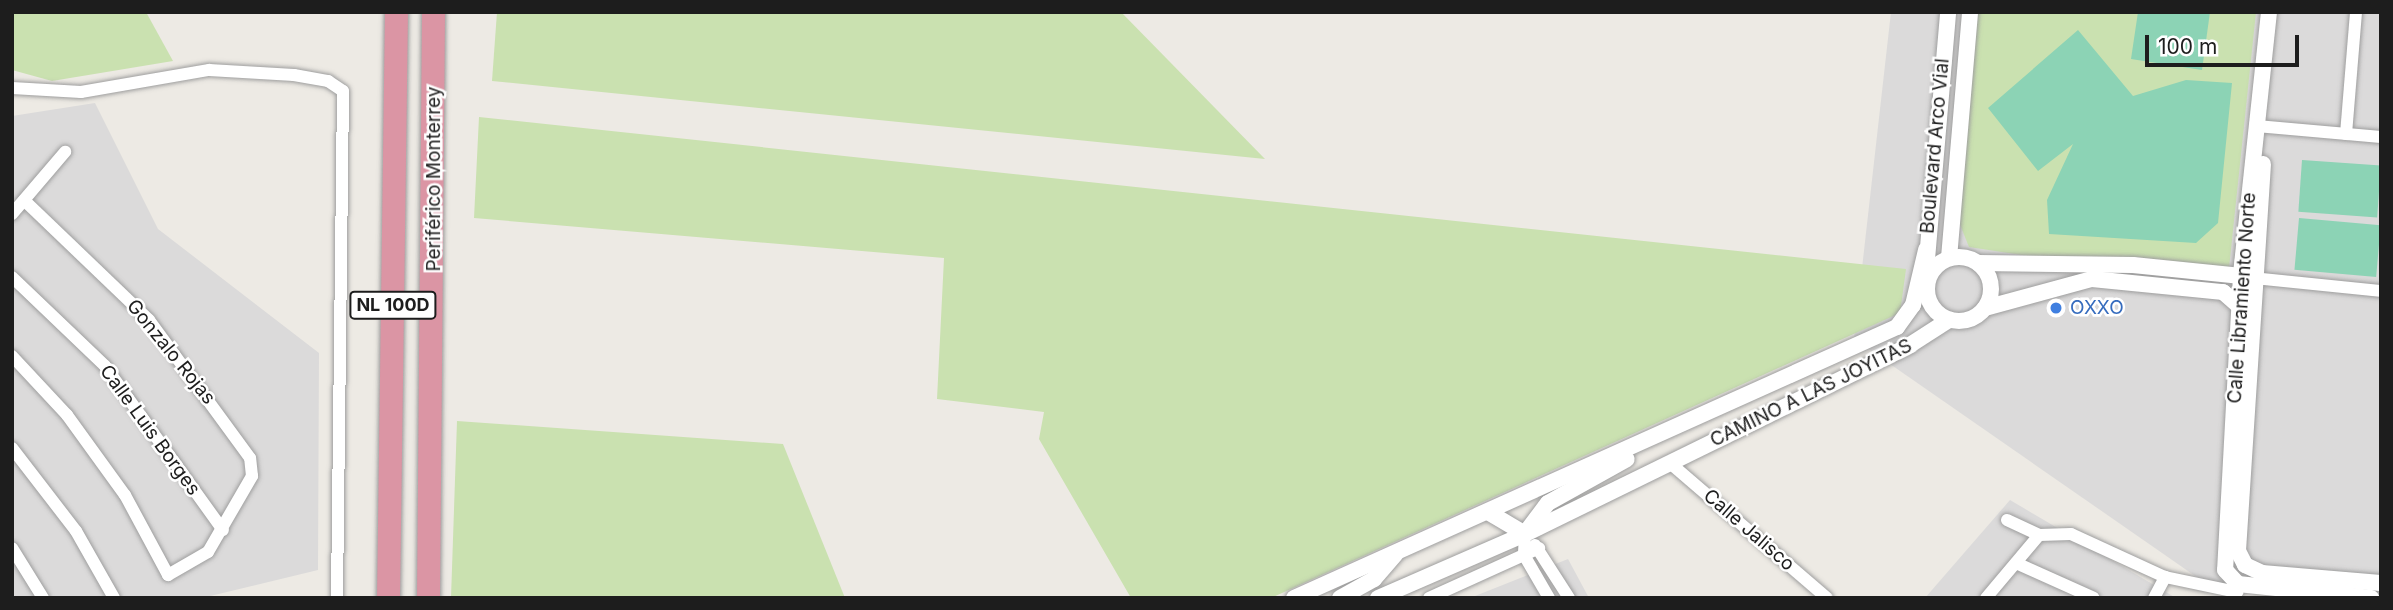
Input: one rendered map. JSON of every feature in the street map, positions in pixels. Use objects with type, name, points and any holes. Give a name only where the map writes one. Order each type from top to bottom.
[{"type":"highway","name":"Periférico Monterrey","points":[[388,598],[396,12]]},
{"type":"highway","name":"Periférico Monterrey","points":[[428,598],[433,12]]},
{"type":"street","name":"Boulevard Arco Vial","points":[[1928,279],[1926,250],[1948,12]]},
{"type":"street","name":"Boulevard Arco Vial","points":[[1949,258],[1970,12]]},
{"type":"street","name":"Calle Libramiento Norte","points":[[2245,565],[2238,551],[2247,277],[2262,125],[2269,12]]},
{"type":"street","name":"Calle Libramiento Norte","points":[[2262,125],[2280,12]]},
{"type":"street","points":[[2346,134],[2356,12]]},
{"type":"street","points":[[12,88],[51,95],[209,70],[293,75],[328,81],[343,91],[337,598]]},
{"type":"street","points":[[2262,125],[2381,137]]},
{"type":"street","points":[[12,214],[65,152]]},
{"type":"street","name":"Gonzalo Rojas","points":[[12,356],[67,415],[125,495],[168,575],[208,552],[252,476],[250,458],[149,320],[24,200]]},
{"type":"street","points":[[1293,598],[1644,445],[1897,327],[1913,305],[1926,250]]},
{"type":"street","points":[[2247,277],[2122,270],[2070,282],[1985,308],[1969,320],[1949,320],[1933,308],[1928,279],[1949,258],[1978,263],[2133,265],[2381,290]]},
{"type":"street","points":[[1978,263],[1990,279],[1985,308]]},
{"type":"street","name":"Calle Luis Borges","points":[[12,277],[105,366],[223,530]]},
{"type":"street","name":"Calle Libramiento Norte","points":[[2236,589],[2224,560],[2240,307],[2247,277]]},
{"type":"street","points":[[2092,279],[2223,292],[2240,307]]},
{"type":"street","name":"CAMINO A LAS JOYITAS","points":[[1378,598],[1525,534],[1671,463],[1949,320]]},
{"type":"street","points":[[1549,598],[1524,555],[1525,534],[1548,503],[1604,477],[1644,445]]},
{"type":"street","points":[[12,448],[76,531],[114,598]]},
{"type":"street","name":"Calle Jalisco","points":[[1671,463],[1827,598]]},
{"type":"street","points":[[1488,512],[1525,534],[1539,548],[1569,598]]},
{"type":"street","points":[[2007,520],[2039,535],[2071,534],[2165,576],[2236,589],[2371,598]]},
{"type":"street","points":[[1986,598],[2039,535]]},
{"type":"street","points":[[12,548],[43,598]]},
{"type":"street","points":[[1429,598],[1539,548]]},
{"type":"street","points":[[1340,598],[1374,579],[1399,550]]},
{"type":"street","points":[[2016,563],[2094,598]]},
{"type":"street","points":[[2236,589],[2245,565],[2262,573],[2381,583]]},
{"type":"street","points":[[2154,598],[2165,576]]},
{"type":"shaded area","points":[[1891,12],[2381,12],[2381,598],[2292,598],[2211,587],[1854,339]]},
{"type":"shaded area","points":[[95,103],[158,229],[319,353],[318,570],[202,598],[12,598],[12,116]]},
{"type":"shaded area","points":[[2010,500],[2176,598],[1925,598]]},
{"type":"shaded area","points":[[1568,559],[1589,598],[1470,598]]},
{"type":"green space","points":[[12,12],[146,12],[173,61],[52,81],[12,70]]},
{"type":"green space","points":[[497,12],[1121,12],[1265,159],[492,81]]},
{"type":"green space","points":[[1978,12],[2256,12],[2229,268],[2136,257],[2087,265],[1969,247],[1957,217]]},
{"type":"green space","points":[[2138,12],[2210,12],[2202,70],[2131,59]]},
{"type":"green space","points":[[2078,30],[2133,96],[2186,80],[2232,83],[2218,223],[2196,243],[2049,234],[2047,200],[2073,144],[2038,171],[1988,108]]},
{"type":"green space","points":[[479,117],[1906,269],[1900,313],[1271,598],[1131,598],[1039,439],[1044,412],[937,399],[944,258],[474,218]]},
{"type":"green space","points":[[2302,160],[2381,166],[2377,217],[2298,212]]},
{"type":"green space","points":[[2299,218],[2381,225],[2376,277],[2294,270]]},
{"type":"green space","points":[[457,421],[783,444],[845,598],[451,598]]},
{"type":"place","name":"OXXO","points":[[2056,308]]}]
